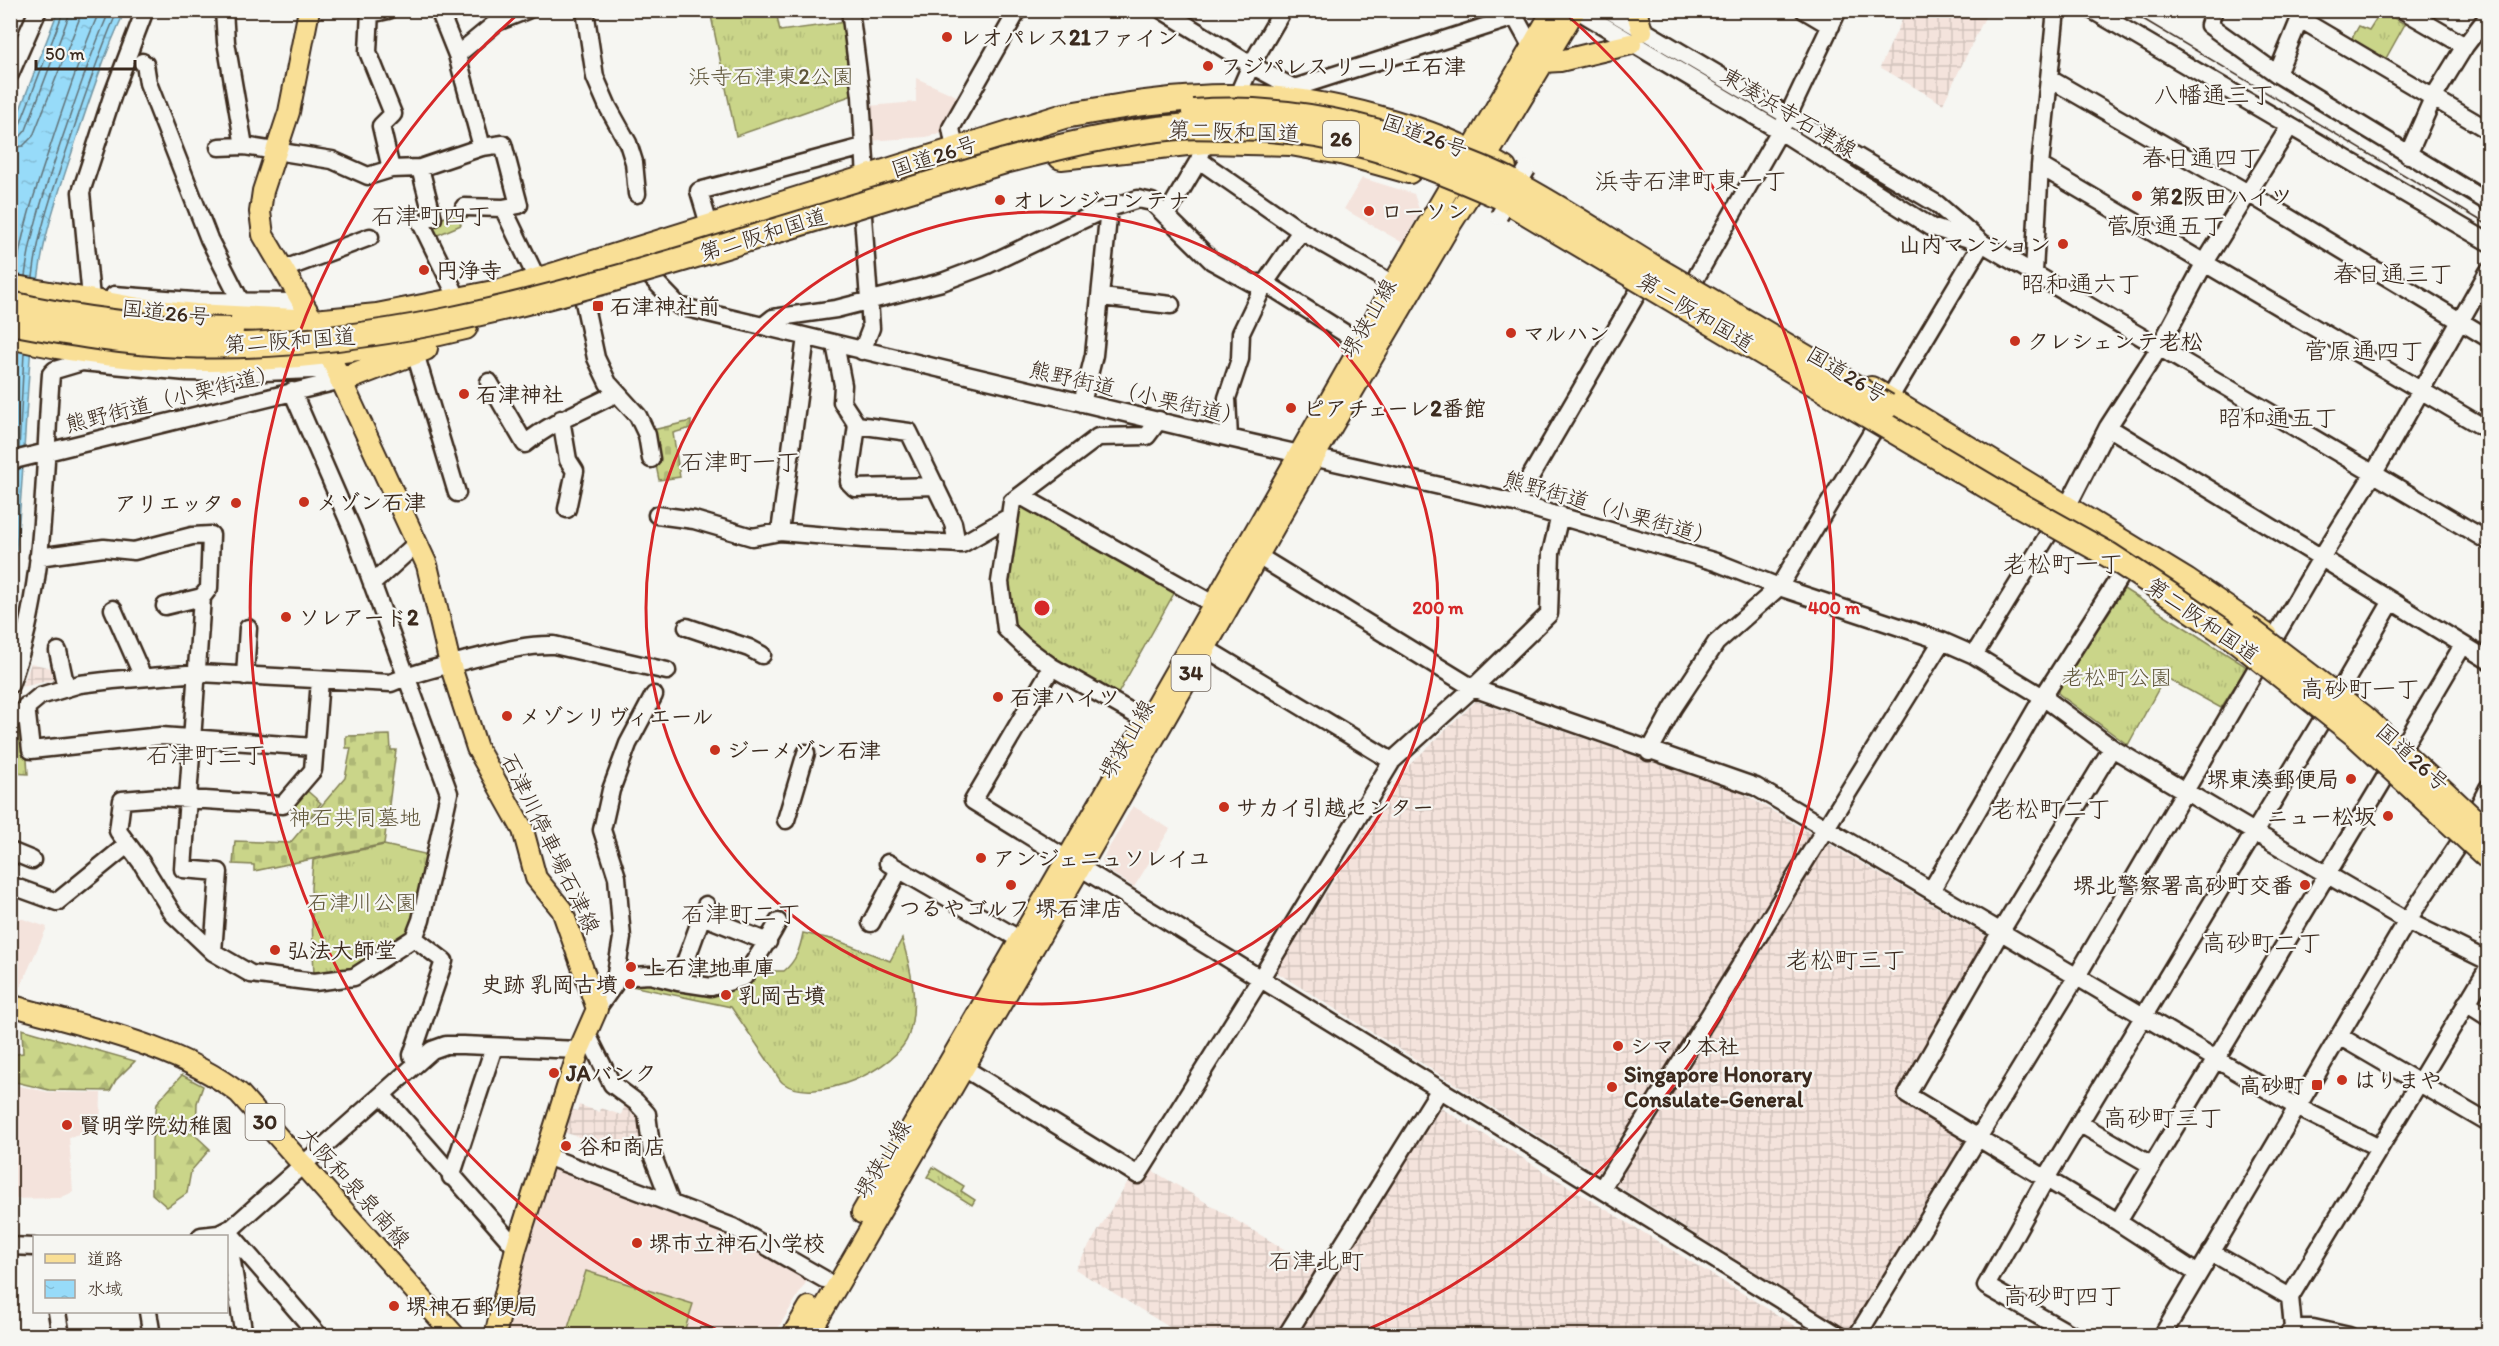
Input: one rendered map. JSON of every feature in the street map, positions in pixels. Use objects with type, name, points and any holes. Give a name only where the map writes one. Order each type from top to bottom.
[{"type":"highway","name":"国道26号","points":[[10,287],[54,297],[184,315],[308,312],[376,316],[459,301],[538,281],[1064,116],[1132,104],[1294,95],[1427,133],[1478,154],[1546,193],[1613,238],[1889,399],[2019,480],[2067,507],[2186,581],[2274,641],[2403,747],[2482,820]]},
{"type":"highway","name":"第二阪和国道","points":[[10,304],[140,326],[256,330],[343,325],[463,306],[503,296],[656,253],[989,152],[1103,123],[1179,113],[1245,110],[1294,114],[1364,127],[1434,149],[1508,180],[2116,542],[2251,630],[2363,717],[2488,834]]},
{"type":"highway","name":"第二阪和国道","points":[[10,322],[94,338],[183,345],[265,344],[395,331],[481,314],[571,291],[1005,161],[1072,144],[1181,126],[1253,127],[1296,130],[1329,136],[1428,165],[1499,196],[1531,213],[2007,498],[2109,555],[2239,642],[2337,720],[2488,857]]},
{"type":"highway","name":"国道26号","points":[[10,336],[49,346],[123,354],[335,367],[389,344],[488,322],[652,278],[1039,162],[1078,154],[1202,151],[1291,143],[1341,152],[1462,188],[1529,217],[1876,426],[2089,550],[2122,573],[2176,605],[2259,664],[2353,736],[2488,863]]},
{"type":"highway","points":[[335,367],[415,353],[488,322]]},
{"type":"main road","name":"石津川停車場石津線","points":[[309,10],[289,112],[263,191],[261,224],[263,235],[308,312],[427,565],[450,664],[477,748],[523,830],[536,878],[562,910],[597,1009]]},
{"type":"main road","name":"堺狭山線","points":[[808,1335],[964,1068],[1147,721],[1213,604],[1449,227],[1462,188],[1478,154],[1531,46],[1553,10]]},
{"type":"main road","name":"堺狭山線","points":[[1478,154],[1543,62],[1576,10]]},
{"type":"main road","points":[[1543,62],[1560,61],[1636,37],[1636,10]]},
{"type":"main road","name":"堺狭山線","points":[[792,1335],[1019,939],[1074,862],[1205,648],[1258,556],[1393,284],[1462,188]]},
{"type":"main road","name":"大阪和泉泉南線","points":[[10,1005],[167,1052],[205,1069],[239,1093],[455,1335]]},
{"type":"main road","points":[[495,1335],[516,1248],[583,1042],[597,1009]]},
{"type":"street","points":[[10,74],[38,10]]},
{"type":"street","points":[[145,10],[113,94],[81,192],[92,295],[241,302],[308,312]]},
{"type":"street","points":[[224,10],[226,42],[244,146]]},
{"type":"street","points":[[388,10],[370,12],[368,52],[393,114],[381,126],[391,170]]},
{"type":"street","points":[[440,10],[458,55],[482,147]]},
{"type":"street","points":[[458,55],[497,16],[527,10]]},
{"type":"street","points":[[585,10],[595,77],[628,143],[634,162],[637,194]]},
{"type":"street","points":[[850,10],[861,96],[866,177],[863,216],[871,328],[862,351]]},
{"type":"street","points":[[955,149],[951,128],[1018,10]]},
{"type":"street","points":[[1162,10],[1251,65],[1294,95],[1516,14],[1531,46]]},
{"type":"street","points":[[1237,97],[1251,65],[1283,10]]},
{"type":"street","name":"東湊浜寺石津線","points":[[1576,10],[1636,37],[1784,124],[1937,204],[1982,243],[2488,541]]},
{"type":"street","name":"東湊浜寺石津線","points":[[1609,10],[1636,37]]},
{"type":"street","points":[[1693,285],[1784,124],[1835,18],[1804,10]]},
{"type":"street","points":[[2034,273],[2040,166],[2056,10]]},
{"type":"street","points":[[2092,10],[2488,243]]},
{"type":"street","points":[[2214,10],[2209,25],[2277,74],[2408,156],[2488,202]]},
{"type":"street","points":[[2403,10],[2465,46]]},
{"type":"street","points":[[2277,74],[2301,15],[2488,130]]},
{"type":"street","points":[[2408,156],[2433,98],[2465,46],[2488,16]]},
{"type":"street","points":[[142,62],[145,64],[148,83],[209,239],[241,302]]},
{"type":"street","points":[[2050,79],[2248,193],[2488,338]]},
{"type":"street","points":[[2067,507],[2108,427],[2159,348],[2204,264],[2290,126]]},
{"type":"street","points":[[219,147],[244,146],[332,160],[368,176],[391,170],[420,168],[482,147],[503,144],[519,205],[503,208],[464,207]]},
{"type":"street","points":[[710,228],[699,191],[863,147]]},
{"type":"street","points":[[1166,216],[1202,151],[1301,231],[1393,284]]},
{"type":"street","points":[[2040,166],[2488,430]]},
{"type":"street","points":[[420,168],[427,221],[459,301]]},
{"type":"street","points":[[1499,216],[1527,169]]},
{"type":"street","points":[[763,326],[773,318],[836,309],[942,282],[987,265],[1109,208],[1138,199],[1152,202],[1212,261],[1252,283],[1265,283],[1362,344]]},
{"type":"street","points":[[503,208],[538,281]]},
{"type":"street","points":[[1082,403],[1094,355],[1109,208]]},
{"type":"street","points":[[1229,438],[1227,398],[1240,359],[1241,333],[1265,283],[1301,231]]},
{"type":"street","points":[[284,269],[370,237]]},
{"type":"street","points":[[1889,399],[1982,243]]},
{"type":"street","points":[[1857,1335],[2077,976],[2184,790],[2274,641],[2320,558],[2374,473],[2488,272]]},
{"type":"street","name":"熊野街道（小栗街道）","points":[[652,278],[679,306],[1229,438],[1515,503],[1716,561],[1779,587],[1942,640],[1974,655],[2043,698],[2112,748],[2254,832],[2407,921],[2488,961]]},
{"type":"street","points":[[1515,503],[1642,285]]},
{"type":"street","points":[[583,297],[596,358],[608,383],[638,417],[647,435],[651,459]]},
{"type":"street","points":[[1101,297],[1171,305]]},
{"type":"street","points":[[780,532],[806,337]]},
{"type":"street","points":[[835,344],[843,385],[842,402],[857,425],[849,482],[855,488],[936,486]]},
{"type":"street","points":[[415,353],[457,493]]},
{"type":"street","points":[[10,685],[20,657],[38,557],[43,453],[51,374],[55,370],[82,359],[187,372],[242,373],[335,367]]},
{"type":"street","name":"熊野街道（小栗街道）","points":[[10,461],[292,392],[335,367]]},
{"type":"street","points":[[489,382],[525,444],[561,418],[617,393]]},
{"type":"street","points":[[292,392],[353,531],[449,793],[429,888],[414,938],[354,977],[314,982],[251,974],[213,952],[173,914],[141,862],[118,831],[122,800],[159,797],[283,805],[313,770],[320,680]]},
{"type":"street","points":[[561,418],[568,460],[574,471],[567,509]]},
{"type":"street","points":[[1147,721],[1052,667],[1025,647],[1006,628],[1000,582],[1012,502],[1098,437],[1147,436],[1159,420]]},
{"type":"street","points":[[857,425],[909,432],[953,523],[957,544]]},
{"type":"street","points":[[1649,752],[1673,708],[1716,643],[1779,587],[1876,426]]},
{"type":"street","points":[[2108,427],[2488,660]]},
{"type":"street","points":[[1021,496],[1213,604]]},
{"type":"street","points":[[657,515],[694,520],[752,537],[780,532],[957,544],[962,544],[1009,517]]},
{"type":"street","points":[[964,1068],[1138,1175],[1261,978],[1392,761],[1473,688],[1549,614],[1551,553],[1560,515]]},
{"type":"street","points":[[1974,655],[2052,530]]},
{"type":"street","points":[[38,557],[104,548],[134,551],[192,536],[211,535],[210,588],[202,597],[165,606]]},
{"type":"street","points":[[372,584],[417,543]]},
{"type":"street","points":[[1258,556],[1473,688],[1649,752],[1756,787],[1932,889],[2297,1107],[2379,1148]]},
{"type":"street","points":[[1932,889],[2043,698],[2122,573]]},
{"type":"street","points":[[202,597],[199,674],[183,869],[219,872],[213,952]]},
{"type":"street","points":[[2338,694],[2392,601]]},
{"type":"street","points":[[113,609],[143,677]]},
{"type":"street","points":[[687,627],[749,648],[762,655]]},
{"type":"street","points":[[245,676],[248,628]]},
{"type":"street","points":[[1602,1188],[1942,640]]},
{"type":"street","points":[[10,721],[40,696],[81,684],[199,674],[391,683],[406,676],[450,664],[520,647],[542,645],[554,645],[667,671]]},
{"type":"street","points":[[2403,747],[2463,645]]},
{"type":"street","points":[[1205,648],[1392,761]]},
{"type":"street","points":[[58,651],[66,688]]},
{"type":"street","points":[[1052,667],[973,801],[1839,1335]]},
{"type":"street","points":[[597,1009],[614,985],[622,945],[622,910],[617,877],[602,830],[611,790],[628,744],[654,695]]},
{"type":"street","points":[[26,706],[31,750],[161,736],[314,747]]},
{"type":"street","points":[[2073,1335],[1986,1286],[2045,1180],[2325,715]]},
{"type":"street","points":[[2112,748],[2001,931],[1907,1095],[2118,1222],[2198,1274]]},
{"type":"street","points":[[786,820],[806,753]]},
{"type":"street","points":[[2118,1222],[2389,771]]},
{"type":"street","points":[[2162,1335],[2407,921],[2462,839],[2482,820],[2488,788]]},
{"type":"street","points":[[10,885],[57,902],[127,845]]},
{"type":"street","points":[[10,851],[32,860]]},
{"type":"street","points":[[871,923],[893,867],[1019,939]]},
{"type":"street","points":[[678,982],[704,911],[768,942]]},
{"type":"street","points":[[618,971],[633,976],[650,975],[711,987],[744,977],[768,942],[778,922]]},
{"type":"street","points":[[414,938],[444,962],[412,1055],[416,1064]]},
{"type":"street","points":[[2349,1335],[2313,1328],[2290,1332],[2290,1298],[2488,968]]},
{"type":"street","points":[[2466,1003],[2488,1017]]},
{"type":"street","points":[[2339,1036],[2420,1081],[2488,1123]]},
{"type":"street","points":[[205,1235],[233,1227],[383,1096],[432,1050],[446,1045],[494,1047],[583,1042],[612,1084],[636,1102],[647,1114],[651,1154],[671,1203]]},
{"type":"street","points":[[451,1177],[494,1047]]},
{"type":"street","points":[[1286,1335],[1440,1089]]},
{"type":"street","points":[[383,1096],[451,1177],[516,1248]]},
{"type":"street","points":[[2079,1123],[2151,1165]]},
{"type":"street","points":[[546,1156],[733,1227],[824,1279]]},
{"type":"street","points":[[227,1230],[228,1235]]},
{"type":"street","points":[[227,1230],[319,1335]]},
{"type":"street","points":[[228,1236],[244,1335]]},
{"type":"street","points":[[10,1246],[33,1246]]},
{"type":"street","points":[[2211,1252],[2290,1298]]},
{"type":"street","points":[[57,1313],[61,1335]]},
{"type":"street","points":[[148,1313],[152,1335]]},
{"type":"shaded area","points":[[1906,11],[1988,11],[1943,104],[1880,67]]},
{"type":"shaded area","points":[[916,78],[961,98],[941,133],[926,137],[868,141],[868,106],[916,102]]},
{"type":"shaded area","points":[[1362,178],[1414,194],[1420,212],[1403,243],[1344,209]]},
{"type":"shaded area","points":[[31,663],[55,669],[57,679],[22,687]]},
{"type":"shaded area","points":[[1476,701],[1742,793],[1991,939],[1899,1098],[1968,1140],[1853,1333],[1276,972],[1403,771]]},
{"type":"shaded area","points":[[1133,806],[1170,829],[1134,887],[1104,868],[1102,860]]},
{"type":"shaded area","points":[[11,915],[47,927],[20,988],[11,985]]},
{"type":"shaded area","points":[[10,1084],[48,1092],[101,1093],[100,1132],[69,1137],[73,1192],[60,1198],[11,1199]]},
{"type":"shaded area","points":[[627,1099],[636,1105],[647,1145],[600,1138],[598,1143],[560,1131],[567,1108],[577,1111],[579,1105],[600,1112],[601,1108],[621,1115]]},
{"type":"shaded area","points":[[1441,1108],[1810,1335],[1182,1335],[1075,1269],[1130,1178],[1141,1184],[1150,1169],[1331,1277]]},
{"type":"shaded area","name":"堺市立神石小学校","points":[[552,1166],[735,1236],[808,1279],[774,1335],[506,1336],[504,1332],[520,1261]]},
{"type":"green space","name":"浜寺石津東2公園","points":[[710,11],[776,11],[780,31],[846,22],[853,95],[736,136]]},
{"type":"green space","points":[[2381,11],[2405,24],[2385,60],[2351,40],[2359,26],[2369,30]]},
{"type":"green space","points":[[466,210],[482,211],[460,220],[461,225],[433,237],[428,223]]},
{"type":"green space","points":[[691,421],[691,428],[673,433],[680,477],[659,480],[650,436],[653,430]]},
{"type":"green space","points":[[1022,500],[1177,588],[1115,699],[1053,663],[1011,627],[1004,583],[1013,518]]},
{"type":"green space","name":"老松町公園","points":[[2124,589],[2247,667],[2221,708],[2165,677],[2128,745],[2059,694],[2059,688]]},
{"type":"green space","points":[[17,728],[25,730],[28,774],[11,773],[10,734]]},
{"type":"green space","name":"神石共同墓地","points":[[390,735],[391,750],[396,750],[384,844],[254,871],[254,865],[233,864],[235,841],[290,843],[345,778],[351,748],[346,748],[346,736]]},
{"type":"green space","points":[[304,788],[321,803],[305,823],[287,808]]},
{"type":"green space","name":"石津川公園","points":[[384,845],[429,855],[411,932],[353,970],[314,977],[311,888],[313,860]]},
{"type":"green space","points":[[803,933],[836,940],[890,961],[902,939],[911,974],[914,998],[912,1022],[902,1047],[873,1071],[834,1087],[814,1090],[797,1089],[783,1083],[731,1007],[622,984],[623,979],[646,978],[677,987],[758,966],[770,971],[784,971],[797,954]]},
{"type":"green space","points":[[22,1029],[135,1061],[116,1080],[110,1091],[49,1090],[11,1081],[11,1055],[23,1053]]},
{"type":"green space","points":[[182,1075],[203,1086],[197,1103],[196,1136],[210,1149],[191,1171],[187,1193],[167,1207],[152,1194],[152,1140],[157,1103]]},
{"type":"green space","points":[[933,1167],[964,1186],[961,1191],[975,1200],[972,1205],[927,1177]]},
{"type":"green space","points":[[586,1271],[693,1304],[683,1335],[582,1336],[567,1331]]},
{"type":"water","points":[[58,11],[125,11],[86,109],[45,241],[30,354],[20,513],[11,592],[11,133]]},
{"type":"tram line","points":[[2128,10],[2488,225]]},
{"type":"place","name":"レオパレス21ファイン","points":[[947,37]]},
{"type":"place","name":"フジパレス リーリエ石津","points":[[1208,66]]},
{"type":"place","name":"第2阪田ハイツ","points":[[2137,196]]},
{"type":"place","name":"オレンジコンテナ","points":[[1000,200]]},
{"type":"place","name":"ローソン","points":[[1369,211]]},
{"type":"place","name":"山内マンション","points":[[2063,244]]},
{"type":"place","name":"円浄寺","points":[[424,270]]},
{"type":"place","name":"石津神社前","points":[[598,306]]},
{"type":"place","name":"マルハン","points":[[1511,333]]},
{"type":"place","name":"クレシェンテ老松","points":[[2015,341]]},
{"type":"place","name":"石津神社","points":[[464,394]]},
{"type":"place","name":"ピアチェーレ2番館","points":[[1291,408]]},
{"type":"place","name":"メゾン石津","points":[[304,502]]},
{"type":"place","name":"アリエッタ","points":[[236,503]]},
{"type":"place","name":"ソレアード2","points":[[286,617]]},
{"type":"place","name":"石津ハイツ","points":[[998,697]]},
{"type":"place","name":"メゾンリヴィエール","points":[[507,716]]},
{"type":"place","name":"ジーメゾン石津","points":[[715,750]]},
{"type":"place","name":"堺東湊郵便局","points":[[2351,779]]},
{"type":"place","name":"サカイ引越センター","points":[[1224,807]]},
{"type":"place","name":"ニュー松坂","points":[[2388,816]]},
{"type":"place","name":"アンジェニュソレイユ","points":[[981,858]]},
{"type":"place","name":"つるやゴルフ 堺石津店","points":[[1011,885]]},
{"type":"place","name":"堺北警察署高砂町交番","points":[[2305,885]]},
{"type":"place","name":"弘法大師堂","points":[[275,950]]},
{"type":"place","name":"上石津地車庫","points":[[631,967]]},
{"type":"place","name":"史跡 乳岡古墳","points":[[630,984]]},
{"type":"place","name":"乳岡古墳","points":[[726,995]]},
{"type":"place","name":"シマノ本社","points":[[1618,1046]]},
{"type":"place","name":"JAバンク","points":[[554,1073]]},
{"type":"place","name":"はりまや","points":[[2342,1080]]},
{"type":"place","name":"高砂町","points":[[2317,1085]]},
{"type":"place","name":"Singapore Honorary Consulate-General","points":[[1612,1087]]},
{"type":"place","name":"賢明学院幼稚園","points":[[67,1125]]},
{"type":"place","name":"谷和商店","points":[[566,1146]]},
{"type":"place","name":"堺市立神石小学校","points":[[637,1243]]},
{"type":"place","name":"堺神石郵便局","points":[[394,1306]]},
{"type":"district","name":"八幡通三丁","points":[[2214,95]]},
{"type":"district","name":"春日通四丁","points":[[2202,158]]},
{"type":"district","name":"浜寺石津町東一丁","points":[[1691,181]]},
{"type":"district","name":"石津町四丁","points":[[431,216]]},
{"type":"district","name":"菅原通五丁","points":[[2166,226]]},
{"type":"district","name":"春日通三丁","points":[[2393,274]]},
{"type":"district","name":"昭和通六丁","points":[[2081,284]]},
{"type":"district","name":"菅原通四丁","points":[[2364,351]]},
{"type":"district","name":"昭和通五丁","points":[[2278,418]]},
{"type":"district","name":"石津町一丁","points":[[740,462]]},
{"type":"district","name":"老松町一丁","points":[[2063,564]]},
{"type":"district","name":"高砂町一丁","points":[[2360,689]]},
{"type":"district","name":"石津町三丁","points":[[206,755]]},
{"type":"district","name":"老松町二丁","points":[[2051,809]]},
{"type":"district","name":"石津町二丁","points":[[741,914]]},
{"type":"district","name":"高砂町二丁","points":[[2262,943]]},
{"type":"district","name":"老松町三丁","points":[[1846,960]]},
{"type":"district","name":"高砂町三丁","points":[[2163,1118]]},
{"type":"district","name":"石津北町","points":[[1316,1261]]},
{"type":"district","name":"高砂町四丁","points":[[2063,1296]]}]
